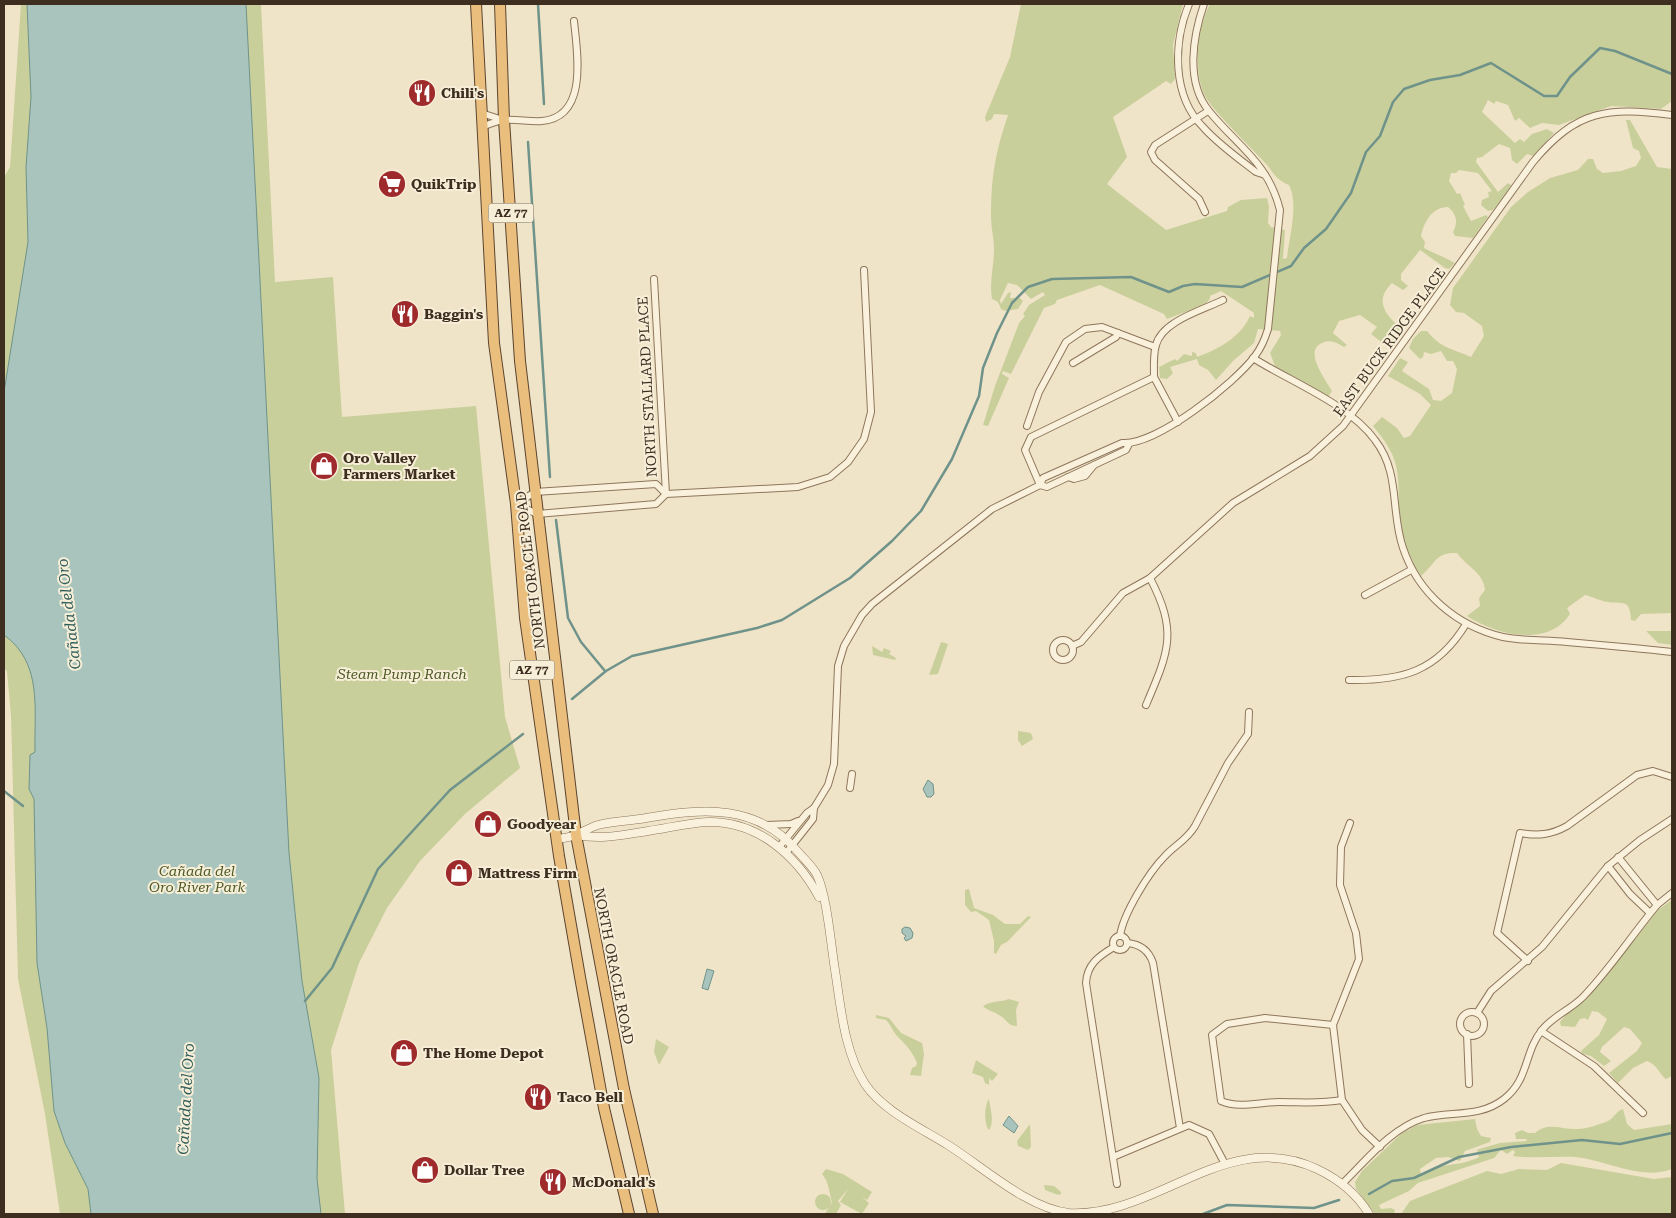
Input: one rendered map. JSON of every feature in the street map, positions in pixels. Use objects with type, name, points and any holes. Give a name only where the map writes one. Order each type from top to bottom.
[{"type":"highway","name":"NORTH ORACLE ROAD","points":[[476,4],[494,344],[516,504],[525,618],[558,839],[604,1108],[628,1214]]},
{"type":"highway","name":"NORTH ORACLE ROAD","points":[[500,4],[504,120],[520,361],[576,835],[624,1089],[653,1214]]},
{"type":"street","points":[[1189,4],[1181,33],[1178,65],[1181,88],[1196,118],[1209,134],[1256,172],[1265,175]]},
{"type":"street","points":[[779,847],[802,819],[814,808],[828,785],[834,764],[838,666],[844,646],[862,615],[872,604],[992,509],[1040,485],[1043,478],[1122,443],[1129,444],[1178,422],[1216,394],[1253,358],[1262,344],[1268,329],[1280,227],[1280,210],[1276,194],[1262,166],[1208,110],[1199,92],[1194,73],[1195,40],[1204,4]]},
{"type":"street","points":[[482,126],[504,120],[544,121],[559,116],[569,106],[576,91],[577,51],[574,21]]},
{"type":"street","points":[[1205,212],[1198,199],[1155,160],[1151,152],[1156,145],[1208,110]]},
{"type":"street","name":"EAST BUCK RIDGE PLACE","points":[[1072,646],[1081,642],[1123,593],[1150,578],[1232,503],[1310,456],[1351,416],[1544,149],[1574,124],[1606,113],[1639,111],[1672,115]]},
{"type":"street","points":[[481,112],[504,120]]},
{"type":"street","points":[[516,504],[537,514],[656,504],[666,494],[798,487],[830,477],[848,462],[864,439],[871,412],[864,270]]},
{"type":"street","name":"NORTH STALLARD PLACE","points":[[654,279],[666,494]]},
{"type":"street","points":[[1178,422],[1154,377],[1155,346],[1159,336],[1173,325],[1223,300]]},
{"type":"street","points":[[1027,426],[1039,392],[1066,342],[1085,329],[1102,327],[1155,346]]},
{"type":"street","points":[[1073,363],[1116,337],[1118,333]]},
{"type":"street","points":[[1253,358],[1351,416],[1376,440],[1390,467],[1396,492],[1398,533],[1411,570],[1429,594],[1466,624],[1505,637],[1672,652]]},
{"type":"street","points":[[1040,485],[1025,450],[1031,438],[1154,377]]},
{"type":"street","points":[[1040,485],[1047,487],[1126,450],[1129,444]]},
{"type":"street","points":[[516,504],[535,492],[656,484],[666,494]]},
{"type":"street","points":[[1366,595],[1411,570]]},
{"type":"street","points":[[1146,705],[1165,656],[1169,635],[1162,601],[1150,578]]},
{"type":"street","points":[[1349,680],[1388,679],[1403,676],[1422,667],[1449,649],[1466,624]]},
{"type":"street","points":[[1114,947],[1114,940],[1120,936],[1123,920],[1156,866],[1170,851],[1189,836],[1195,826],[1228,763],[1248,734],[1250,712]]},
{"type":"street","points":[[1528,961],[1497,933],[1520,833],[1536,835],[1555,833],[1637,775],[1653,771],[1672,777]]},
{"type":"street","points":[[850,788],[852,774]]},
{"type":"street","points":[[786,853],[813,819],[814,808]]},
{"type":"street","points":[[558,839],[576,835],[595,826],[677,812],[708,810],[737,814],[765,825],[785,839],[816,874],[825,908],[842,1017],[855,1065],[867,1087],[884,1104],[1014,1190],[1042,1205],[1067,1213],[1106,1212],[1225,1164],[1257,1158],[1289,1160],[1305,1164],[1342,1184],[1358,1199],[1369,1214]]},
{"type":"street","points":[[765,825],[791,824],[802,819]]},
{"type":"street","points":[[1477,1013],[1491,991],[1528,961],[1548,940],[1608,866],[1640,840],[1672,819]]},
{"type":"street","points":[[576,835],[598,839],[709,822],[735,824],[758,832],[786,853],[810,880],[825,908]]},
{"type":"street","points":[[1350,823],[1341,847],[1340,885],[1356,933],[1359,959],[1333,1025],[1342,1100],[1362,1130],[1380,1148]]},
{"type":"street","points":[[1618,857],[1657,905]]},
{"type":"street","points":[[1608,866],[1630,894],[1650,914]]},
{"type":"street","points":[[1342,1184],[1394,1134],[1412,1123],[1426,1118],[1483,1110],[1504,1099],[1514,1090],[1525,1073],[1534,1042],[1541,1031],[1549,1022],[1582,997],[1657,905],[1672,893]]},
{"type":"street","points":[[1120,936],[1127,943],[1140,946],[1147,952],[1153,963],[1180,1128]]},
{"type":"street","points":[[1117,1184],[1086,983],[1096,958],[1114,947],[1123,950],[1127,943]]},
{"type":"street","points":[[1466,1034],[1474,1035],[1482,1029],[1483,1022],[1477,1013]]},
{"type":"street","points":[[1469,1084],[1466,1034],[1462,1029],[1461,1019],[1466,1014],[1477,1013]]},
{"type":"street","points":[[1333,1025],[1265,1018],[1227,1024],[1212,1036],[1221,1101],[1232,1106],[1278,1102],[1318,1104],[1342,1100]]},
{"type":"street","points":[[1541,1031],[1594,1066],[1642,1113]]},
{"type":"street","points":[[1113,1157],[1189,1125],[1196,1126],[1209,1134],[1225,1164]]},
{"type":"green space","name":"Cañada del Oro River Park","points":[[21,4],[261,4],[275,282],[333,277],[342,417],[476,406],[505,717],[520,768],[465,814],[420,861],[387,908],[359,963],[331,1050],[345,1214],[60,1214],[45,1114],[18,979],[11,716],[7,672],[4,667],[4,177],[10,167]]},
{"type":"green space","points":[[1021,4],[1183,4],[1173,45],[1175,79],[1171,84],[1166,81],[1113,117],[1127,157],[1107,184],[1166,230],[1227,211],[1228,207],[1241,200],[1267,198],[1269,207],[1268,223],[1271,227],[1285,230],[1283,259],[1287,258],[1293,221],[1293,201],[1289,185],[1282,182],[1272,172],[1215,110],[1204,94],[1201,84],[1198,73],[1199,36],[1210,4],[1672,4],[1672,101],[1661,109],[1611,106],[1559,125],[1542,123],[1530,128],[1519,118],[1515,121],[1508,105],[1496,101],[1494,104],[1488,100],[1482,112],[1515,143],[1520,139],[1524,142],[1532,134],[1547,129],[1554,133],[1533,156],[1527,154],[1517,164],[1512,160],[1510,148],[1499,144],[1482,157],[1477,158],[1476,162],[1498,192],[1508,183],[1512,186],[1493,210],[1488,211],[1481,205],[1482,200],[1489,197],[1488,192],[1492,191],[1478,173],[1459,170],[1456,173],[1451,173],[1449,181],[1457,194],[1460,193],[1465,205],[1463,206],[1471,221],[1486,215],[1488,217],[1473,238],[1455,236],[1453,232],[1456,219],[1448,207],[1433,212],[1424,226],[1421,236],[1425,242],[1424,248],[1455,263],[1449,269],[1445,268],[1420,250],[1401,274],[1401,280],[1408,286],[1403,290],[1392,283],[1386,290],[1383,297],[1385,309],[1388,315],[1404,331],[1389,348],[1371,334],[1377,327],[1360,315],[1339,321],[1333,333],[1347,345],[1344,347],[1328,341],[1317,347],[1315,352],[1315,359],[1321,373],[1332,391],[1328,397],[1275,366],[1270,353],[1281,335],[1280,331],[1258,329],[1254,343],[1233,361],[1216,380],[1208,370],[1199,365],[1197,359],[1170,367],[1173,373],[1167,379],[1160,378],[1159,367],[1175,359],[1177,361],[1184,354],[1192,356],[1192,352],[1196,353],[1197,357],[1228,342],[1241,330],[1250,316],[1254,318],[1254,313],[1221,291],[1210,296],[1210,299],[1204,305],[1167,319],[1164,314],[1100,285],[1057,300],[1055,304],[1044,308],[1011,374],[1003,371],[1002,374],[1009,378],[988,426],[983,425],[995,386],[1019,323],[1025,316],[1023,314],[1029,305],[1045,295],[1043,292],[1031,299],[1017,285],[1008,283],[1000,300],[1001,304],[1008,293],[1011,292],[1010,298],[1020,298],[1023,301],[1018,309],[1005,311],[1001,309],[998,302],[992,299],[991,293],[994,249],[991,218],[993,178],[997,154],[1008,115],[994,114],[992,119],[986,122],[985,117],[1010,57]]},
{"type":"green space","points":[[1626,120],[1630,120],[1657,167],[1672,169],[1672,613],[1641,614],[1635,621],[1631,620],[1627,605],[1585,595],[1567,608],[1570,614],[1560,625],[1549,631],[1535,635],[1507,633],[1479,623],[1467,616],[1480,606],[1479,598],[1485,590],[1478,574],[1457,553],[1440,556],[1421,576],[1407,548],[1403,533],[1394,459],[1388,446],[1373,426],[1382,417],[1397,428],[1404,438],[1410,436],[1431,405],[1420,394],[1388,376],[1400,358],[1408,362],[1402,371],[1429,389],[1433,400],[1441,401],[1452,393],[1457,369],[1453,361],[1447,361],[1441,351],[1431,354],[1424,352],[1423,357],[1420,359],[1409,348],[1413,339],[1421,331],[1427,331],[1442,345],[1471,357],[1484,336],[1482,326],[1464,313],[1456,312],[1450,305],[1453,288],[1511,207],[1528,192],[1550,178],[1578,170],[1588,159],[1593,159],[1597,169],[1603,173],[1621,171],[1636,166],[1641,158],[1639,151],[1633,148]]},
{"type":"green space","points":[[1646,631],[1672,631],[1672,645],[1658,643]]},
{"type":"green space","points":[[941,642],[948,644],[938,674],[929,675]]},
{"type":"green space","points":[[872,646],[882,652],[884,648],[891,651],[889,654],[896,658],[895,660],[873,655]]},
{"type":"green space","points":[[1018,731],[1031,733],[1033,739],[1022,746],[1018,740]]},
{"type":"green space","points":[[969,889],[974,908],[993,915],[1005,924],[1020,924],[1028,916],[1031,917],[1007,942],[1001,945],[996,954],[994,953],[994,941],[989,920],[976,911],[971,912],[965,905],[965,890]]},
{"type":"green space","points":[[1672,900],[1672,1076],[1666,1079],[1647,1061],[1633,1068],[1618,1083],[1609,1073],[1637,1051],[1642,1043],[1630,1029],[1624,1027],[1602,1047],[1600,1052],[1611,1061],[1604,1066],[1581,1051],[1599,1035],[1607,1019],[1598,1012],[1592,1011],[1588,1020],[1585,1018],[1580,1019],[1575,1027],[1561,1026],[1560,1022],[1587,999],[1658,910]]},
{"type":"green space","points":[[1009,999],[1019,1002],[1016,1010],[1017,1026],[1009,1024],[1002,1017],[983,1006]]},
{"type":"green space","points":[[876,1015],[889,1018],[901,1033],[922,1043],[924,1054],[921,1076],[910,1075],[912,1068],[917,1063],[913,1055],[886,1020],[876,1018]]},
{"type":"green space","points":[[656,1039],[669,1047],[659,1065],[654,1052]]},
{"type":"green space","points":[[976,1060],[998,1074],[992,1081],[989,1078],[989,1085],[985,1083],[983,1077],[972,1073]]},
{"type":"green space","points":[[989,1099],[992,1119],[989,1130],[985,1115]]},
{"type":"green space","points":[[1623,1109],[1627,1124],[1634,1130],[1672,1124],[1672,1169],[1648,1173],[1575,1157],[1521,1157],[1513,1156],[1515,1152],[1513,1150],[1507,1154],[1501,1150],[1494,1158],[1418,1183],[1409,1191],[1379,1205],[1381,1209],[1391,1208],[1395,1210],[1394,1214],[1375,1214],[1356,1189],[1355,1182],[1362,1171],[1402,1133],[1417,1125],[1475,1119],[1481,1136],[1491,1138],[1490,1142],[1465,1151],[1460,1161],[1448,1157],[1436,1158],[1420,1169],[1421,1175],[1435,1168],[1479,1157],[1477,1150],[1479,1149],[1500,1143],[1527,1141],[1526,1139],[1516,1139],[1515,1133],[1522,1130],[1528,1133],[1535,1133],[1545,1127],[1585,1128],[1608,1121]]},
{"type":"green space","points":[[1030,1124],[1031,1147],[1028,1150],[1018,1146],[1017,1141]]},
{"type":"green space","points":[[1561,1163],[1654,1179],[1672,1177],[1672,1214],[1401,1214],[1410,1201],[1487,1171],[1501,1174],[1519,1169],[1547,1170]]},
{"type":"green space","points":[[826,1169],[843,1174],[872,1192],[867,1200],[862,1197],[869,1203],[862,1214],[840,1202],[848,1189],[838,1201],[841,1205],[836,1214],[825,1214],[832,1202],[822,1174]]},
{"type":"green space","points":[[1044,1185],[1054,1186],[1061,1194],[1058,1195],[1045,1190]]},
{"type":"green space","points":[[820,1194],[826,1194],[831,1199],[829,1208],[820,1210],[815,1205],[815,1199]]},
{"type":"water","name":"Cañada del Oro River Park","points":[[27,4],[246,4],[289,853],[302,981],[319,1078],[317,1179],[321,1214],[91,1214],[88,1189],[65,1143],[54,1111],[47,1028],[37,963],[34,799],[29,789],[30,755],[35,752],[34,688],[31,673],[25,659],[16,646],[4,635],[4,392],[28,242],[26,167],[31,97]]},
{"type":"water","points":[[928,780],[933,784],[934,794],[931,797],[927,797],[923,789]]},
{"type":"water","points":[[905,927],[910,928],[913,933],[912,938],[906,941],[904,938],[906,936],[902,933],[902,929]]},
{"type":"water","points":[[707,969],[714,971],[708,990],[702,988]]},
{"type":"water","points":[[1009,1116],[1018,1126],[1014,1133],[1003,1125]]},
{"type":"waterway","points":[[538,4],[544,104]]},
{"type":"waterway","points":[[572,699],[606,671],[632,656],[757,628],[782,620],[850,578],[892,541],[921,511],[952,459],[979,396],[983,368],[997,333],[1012,303],[1028,287],[1052,279],[1131,277],[1169,292],[1183,286],[1195,284],[1242,287],[1291,266],[1304,248],[1326,229],[1351,193],[1366,152],[1380,136],[1393,102],[1404,89],[1430,80],[1460,75],[1491,63],[1544,96],[1557,96],[1570,77],[1600,48],[1615,51],[1672,74]]},
{"type":"waterway","points":[[528,142],[550,477]]},
{"type":"waterway","points":[[556,520],[568,618],[581,642],[605,671]]},
{"type":"waterway","points":[[305,1001],[332,968],[378,869],[450,790],[523,734]]},
{"type":"waterway","points":[[4,791],[23,806]]},
{"type":"waterway","points":[[1369,1194],[1392,1181],[1414,1178],[1459,1157],[1511,1147],[1582,1140],[1620,1144],[1672,1133]]},
{"type":"waterway","points":[[1203,1214],[1227,1205],[1314,1208],[1339,1200]]},
{"type":"place","name":"Chili's","points":[[422,93]]},
{"type":"place","name":"QuikTrip","points":[[392,184]]},
{"type":"place","name":"Baggin's","points":[[405,314]]},
{"type":"place","name":"Oro Valley Farmers Market","points":[[324,466]]},
{"type":"place","name":"Goodyear","points":[[488,824]]},
{"type":"place","name":"Mattress Firm","points":[[459,873]]},
{"type":"place","name":"The Home Depot","points":[[404,1053]]},
{"type":"place","name":"Taco Bell","points":[[538,1097]]},
{"type":"place","name":"Dollar Tree","points":[[425,1170]]},
{"type":"place","name":"McDonald's","points":[[553,1182]]},
{"type":"water label","name":"Cañada del Oro","points":[[69,614]]},
{"type":"water label","name":"Cañada del Oro","points":[[186,1099]]},
{"type":"park label","name":"Steam Pump Ranch","points":[[402,674]]}]
